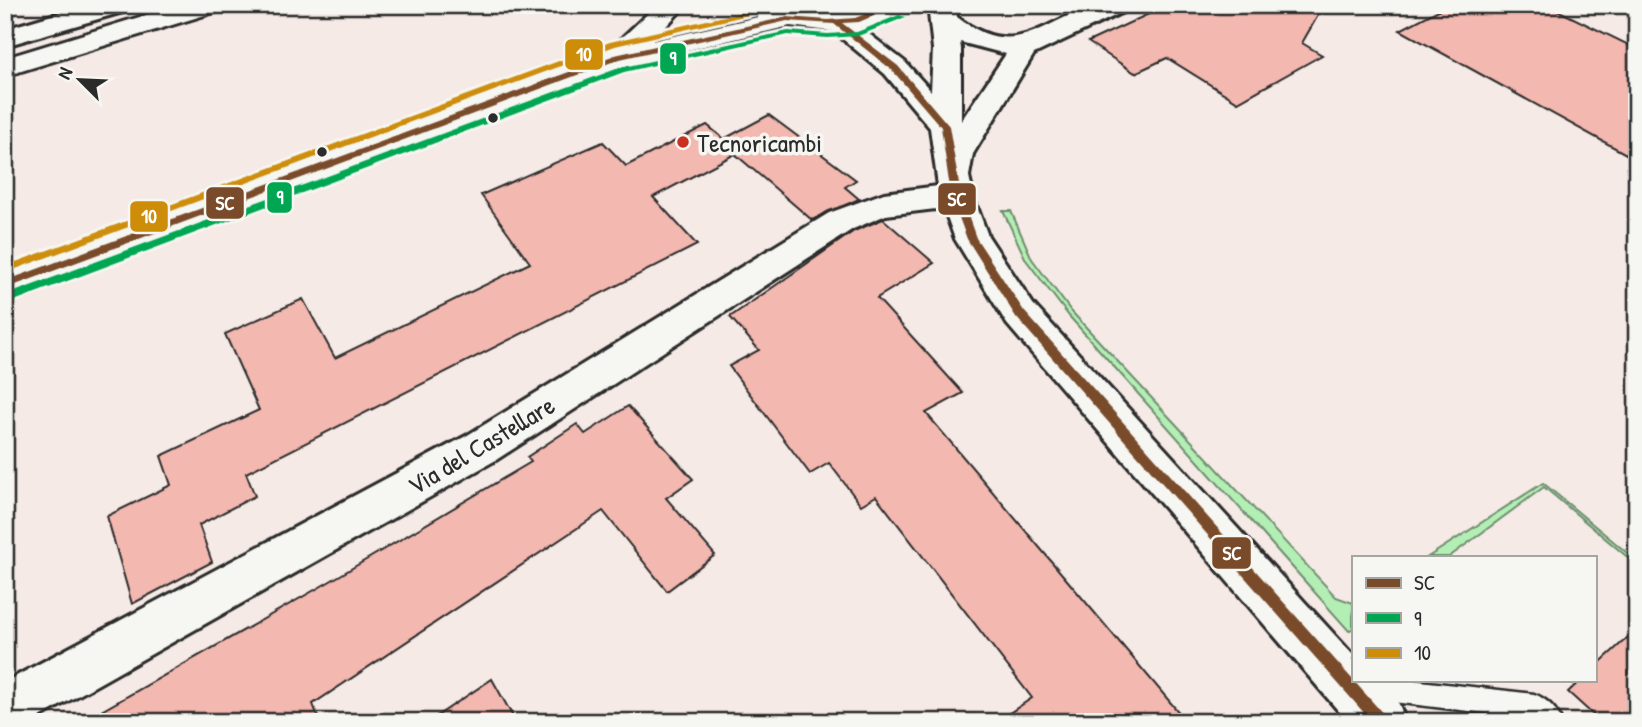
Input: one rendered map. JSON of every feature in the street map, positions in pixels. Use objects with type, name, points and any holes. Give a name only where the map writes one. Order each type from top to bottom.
[{"type":"main road","points":[[5,38],[116,5]]},
{"type":"main road","points":[[5,67],[208,5]]},
{"type":"main road","points":[[618,57],[673,5]]},
{"type":"main road","points":[[754,5],[787,19],[811,23],[864,18],[895,5]]},
{"type":"main road","points":[[955,186],[957,154],[984,107],[1024,48],[1115,5]]},
{"type":"main road","points":[[942,12],[953,29],[980,41],[1024,48]]},
{"type":"main road","points":[[942,12],[947,49],[945,126],[955,186],[972,239],[1020,314],[1381,722]]},
{"type":"main road","points":[[5,285],[618,57],[787,19]]},
{"type":"main road","points":[[836,22],[895,68],[945,126]]},
{"type":"main road","name":"Via del Castellare","points":[[5,709],[481,448],[841,221],[870,206],[955,186]]},
{"type":"lane","points":[[1346,685],[1534,706],[1550,722]]},
{"type":"green space","points":[[1003,211],[1011,211],[1032,259],[1071,311],[1336,597],[1352,603],[1352,629],[1349,631],[1069,316],[1026,260]]},
{"type":"green space","points":[[1543,483],[1637,561],[1637,565],[1544,487],[1450,556],[1430,556]]},
{"type":"building","points":[[1168,5],[1324,5],[1302,43],[1322,55],[1238,102],[1167,58],[1135,73],[1088,42]]},
{"type":"building","points":[[1448,5],[1547,5],[1637,49],[1637,160],[1400,30]]},
{"type":"building","points":[[769,115],[856,180],[845,187],[859,199],[812,220],[735,154],[653,197],[697,245],[246,473],[255,496],[199,525],[212,562],[132,604],[107,516],[171,485],[161,456],[259,410],[225,334],[303,299],[335,358],[530,263],[481,195],[603,142],[626,166],[707,125],[724,139]]},
{"type":"building","points":[[883,219],[934,263],[877,298],[963,393],[926,413],[1187,722],[996,722],[1032,698],[876,496],[861,505],[829,463],[810,474],[729,366],[759,350],[730,317],[854,231]]},
{"type":"building","points":[[628,406],[693,479],[666,498],[715,555],[667,591],[603,511],[313,704],[320,722],[82,722],[327,583],[531,462],[527,457],[577,424],[585,434]]},
{"type":"building","points":[[1637,629],[1637,722],[1601,722],[1568,692],[1579,682],[1596,682],[1596,666]]},
{"type":"building","points":[[492,679],[516,722],[428,722]]},
{"type":"transit line","name":"10","points":[[5,270],[613,44],[784,5]]},
{"type":"transit line","name":"10","points":[[790,5],[828,8],[857,5]]},
{"type":"transit line","name":"SC","points":[[5,285],[618,57],[787,19],[828,22],[856,20],[895,5]]},
{"type":"transit line","name":"9","points":[[10,298],[622,70],[788,33],[828,36],[858,34],[902,17]]},
{"type":"transit line","name":"SC","points":[[836,22],[895,68],[945,126],[956,196],[972,239],[1020,314],[1381,722]]},
{"type":"place","name":"Tecnoricambi","points":[[683,142]]}]
